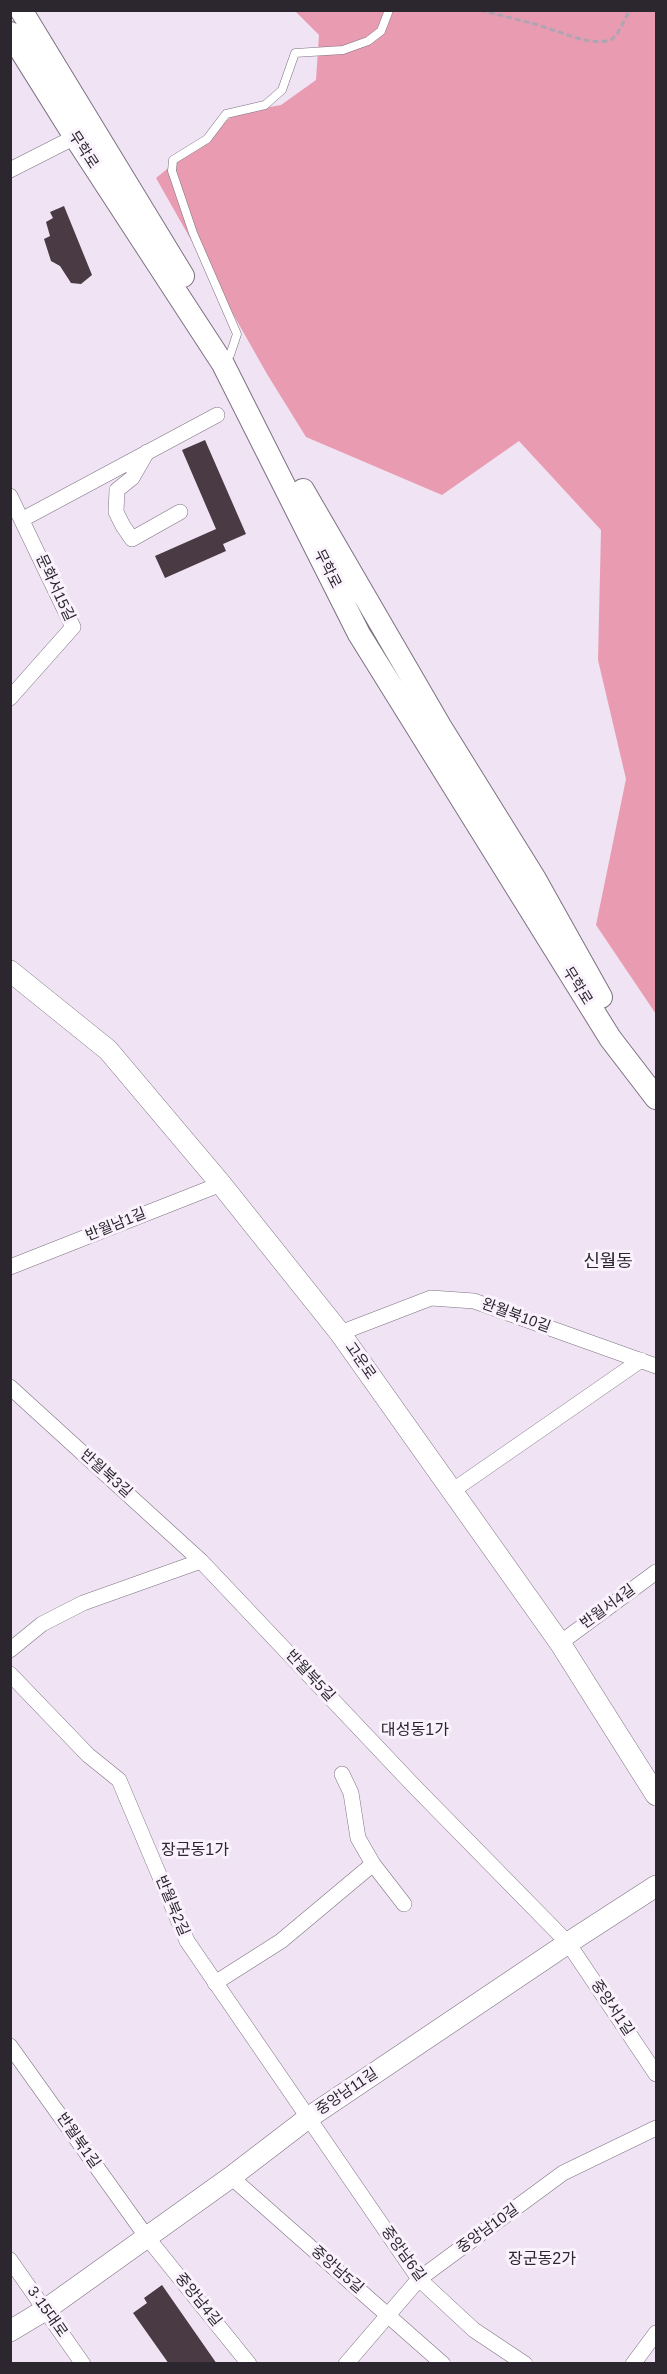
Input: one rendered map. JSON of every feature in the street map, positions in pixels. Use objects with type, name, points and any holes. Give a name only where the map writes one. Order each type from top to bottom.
[{"type":"main road","name":"무학로","points":[[21,10],[230,355],[322,524],[440,726],[536,879],[598,991],[633,1046],[657,1077]]},
{"type":"main road","name":"무학로","points":[[10,33],[223,364],[359,634],[610,1038],[657,1098]]},
{"type":"main road","name":"고운로","points":[[10,971],[108,1050],[221,1184],[340,1333],[560,1643],[657,1795]]},
{"type":"main road","name":"중앙남11길","points":[[10,2331],[45,2310],[231,2177],[308,2118],[568,1942],[657,1886]]},
{"type":"street","points":[[10,170],[75,137]]},
{"type":"street","points":[[23,519],[217,415]]},
{"type":"street","points":[[147,452],[132,478],[117,490],[116,512],[123,526],[132,539],[180,512]]},
{"type":"street","name":"문화서15길","points":[[10,496],[73,627],[10,698]]},
{"type":"street","name":"반월남1길","points":[[10,1267],[221,1184]]},
{"type":"street","name":"완월북10길","points":[[340,1333],[431,1298],[474,1301],[657,1366]]},
{"type":"street","points":[[452,1491],[641,1360]]},
{"type":"street","name":"반월북3길","points":[[10,1387],[201,1561]]},
{"type":"street","points":[[10,1650],[42,1624],[83,1603],[201,1561]]},
{"type":"street","name":"반월북5길","points":[[201,1561],[414,1786],[568,1942]]},
{"type":"street","name":"반월서4길","points":[[560,1643],[657,1572]]},
{"type":"street","name":"반월북2길","points":[[10,1674],[88,1755],[119,1780],[187,1941],[308,2118]]},
{"type":"street","points":[[342,1774],[351,1793],[358,1838],[373,1864],[404,1904]]},
{"type":"street","points":[[216,1983],[281,1941],[373,1864]]},
{"type":"street","name":"중앙서1길","points":[[568,1942],[657,2074]]},
{"type":"street","name":"반월북1길","points":[[10,2046],[146,2236]]},
{"type":"street","name":"중앙남6길","points":[[308,2118],[419,2279],[474,2330],[525,2364]]},
{"type":"street","name":"중앙남10길","points":[[346,2364],[419,2279],[563,2173],[657,2128]]},
{"type":"street","name":"중앙남5길","points":[[231,2177],[443,2364]]},
{"type":"street","name":"중앙남4길","points":[[146,2236],[249,2364]]},
{"type":"street","name":"3·15대로","points":[[10,2260],[83,2364]]},
{"type":"street","points":[[633,2364],[657,2332]]},
{"type":"lane","points":[[230,355],[237,334],[193,233],[172,171],[173,160],[207,139],[226,114],[265,105],[282,90],[295,53],[343,50],[368,41],[381,31],[388,10]]},
{"type":"path","points":[[480,10],[591,42],[610,40],[622,28],[630,10]]},
{"type":"shaded area","points":[[295,11],[656,11],[656,1014],[596,925],[626,779],[598,660],[601,530],[519,441],[442,495],[306,437],[267,374],[156,178],[236,113],[281,105],[316,80],[319,35]]},
{"type":"building","points":[[64,206],[92,275],[81,284],[71,283],[60,266],[51,261],[44,239],[50,236],[46,222],[53,218],[50,212]]},
{"type":"building","points":[[205,440],[246,534],[223,544],[226,551],[165,578],[155,556],[216,529],[182,450]]},
{"type":"building","points":[[162,2285],[217,2364],[169,2364],[133,2313],[147,2303],[144,2298]]},
{"type":"district","name":"신월동","points":[[608,1262]]},
{"type":"district","name":"대성동1가","points":[[415,1731]]},
{"type":"district","name":"장군동1가","points":[[195,1851]]},
{"type":"district","name":"장군동2가","points":[[542,2260]]}]
